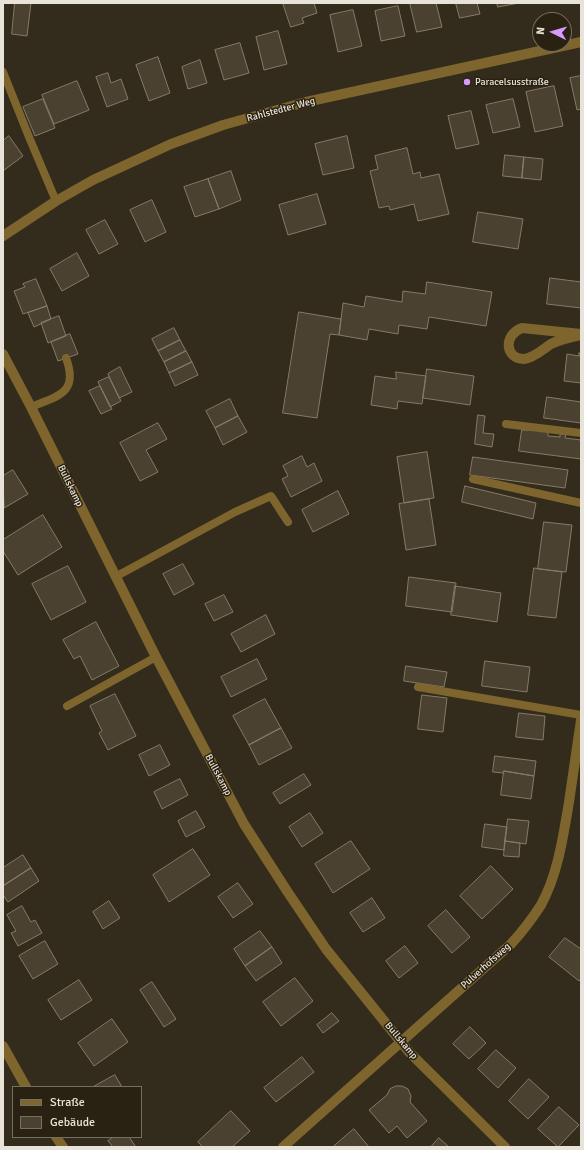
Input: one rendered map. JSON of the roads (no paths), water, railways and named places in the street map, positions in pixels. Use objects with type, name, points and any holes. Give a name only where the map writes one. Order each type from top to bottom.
[{"type":"street","name":"Rahlstedter Weg","points":[[3,236],[56,201],[93,180],[171,144],[223,126],[306,102],[581,42]]},
{"type":"street","points":[[522,328],[581,334],[552,344],[532,357],[525,359],[519,358],[509,349],[511,335],[516,330],[522,328]]},
{"type":"street","name":"Bullskamp","points":[[3,354],[31,406],[156,657],[244,824],[326,949],[400,1042],[505,1147]]},
{"type":"street","name":"Pulverhofsweg","points":[[282,1147],[511,944],[530,923],[541,905],[549,887],[564,836],[581,720]]},
{"type":"street","points":[[3,1046],[25,1086]]},
{"type":"street","points":[[57,1138],[63,1147]]},
{"type":"lane","points":[[3,72],[56,201]]},
{"type":"lane","points":[[31,406],[55,397],[68,388],[70,369],[66,358]]},
{"type":"lane","points":[[506,424],[581,433]]},
{"type":"lane","points":[[473,479],[581,503]]},
{"type":"lane","points":[[115,577],[235,512],[271,496],[288,522]]},
{"type":"lane","points":[[67,706],[156,657]]},
{"type":"lane","points":[[418,687],[581,715]]},
{"type":"place","name":"Paracelsusstraße","points":[[467,82]]}]
